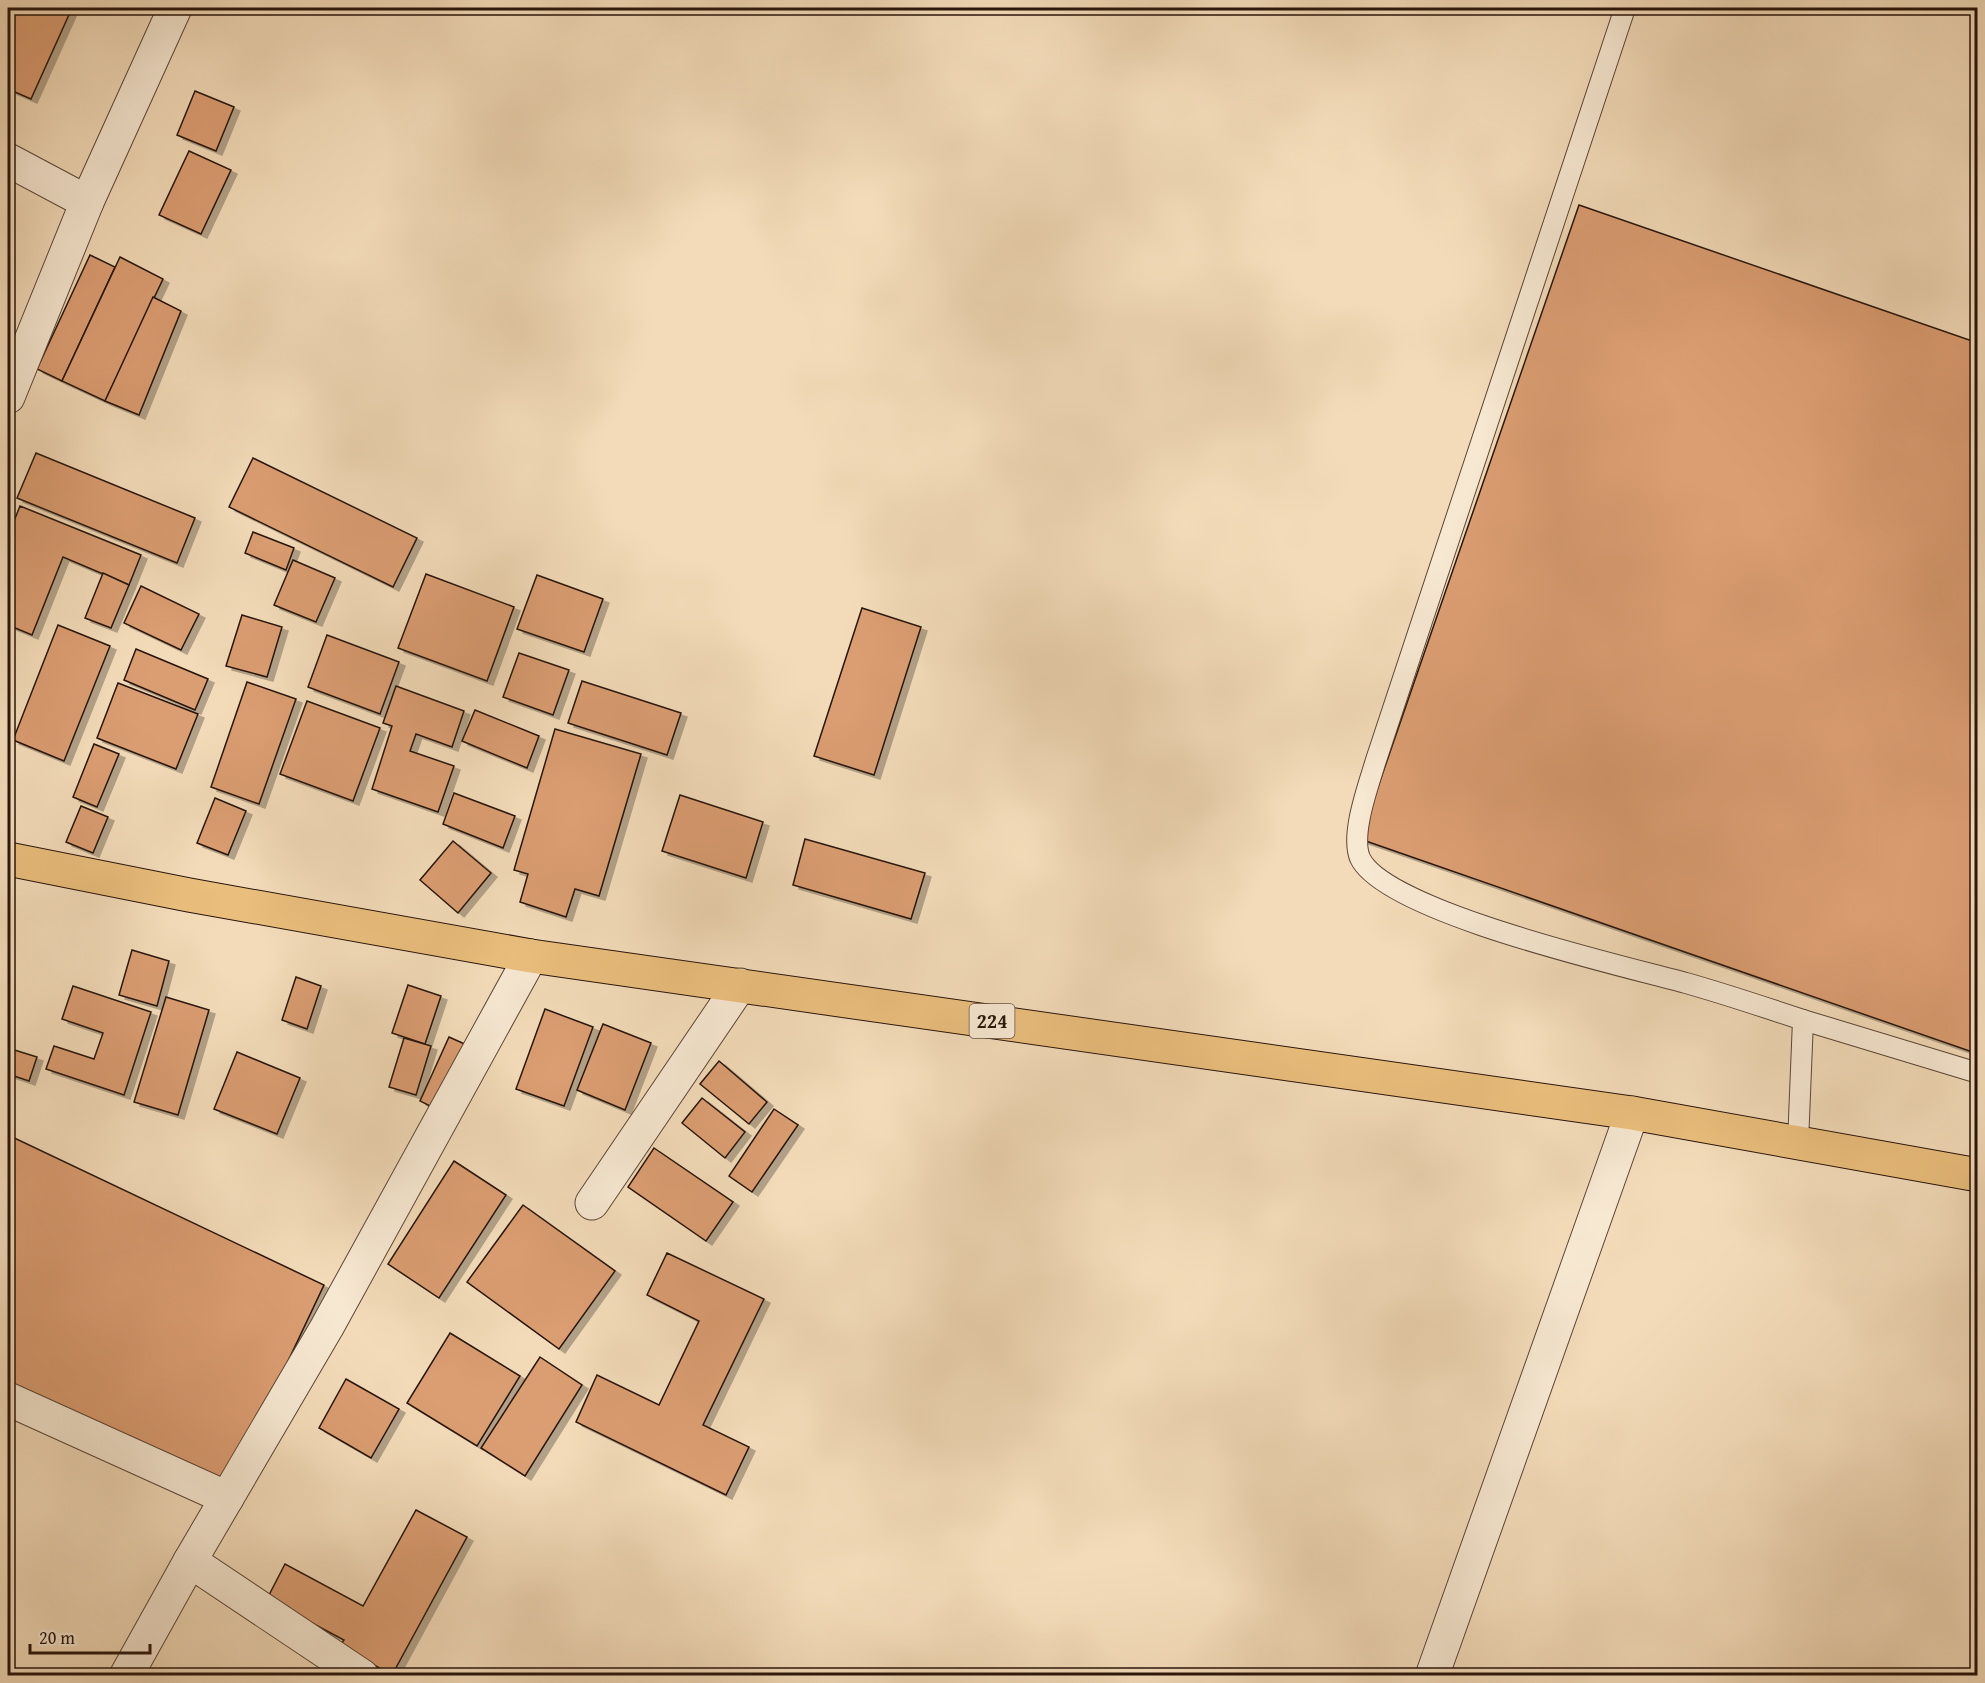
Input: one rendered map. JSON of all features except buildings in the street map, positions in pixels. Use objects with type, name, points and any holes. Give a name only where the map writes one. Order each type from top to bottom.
[{"type":"main road","name":"224","points":[[8,859],[178,893],[531,956],[1632,1113],[1977,1175]]},
{"type":"street","points":[[8,397],[87,202],[175,8]]},
{"type":"street","points":[[8,160],[87,202]]},
{"type":"street","points":[[126,1676],[190,1561],[327,1327],[531,956]]},
{"type":"street","points":[[592,1203],[740,986]]},
{"type":"street","points":[[1432,1676],[1632,1113]]},
{"type":"street","points":[[8,1399],[227,1498]]},
{"type":"street","points":[[190,1561],[362,1676]]},
{"type":"lane","points":[[1625,8],[1376,760],[1359,823],[1358,852],[1369,870],[1393,888],[1475,923],[1533,942],[1721,993],[1977,1073]]},
{"type":"lane","points":[[1797,1143],[1803,1020]]}]
